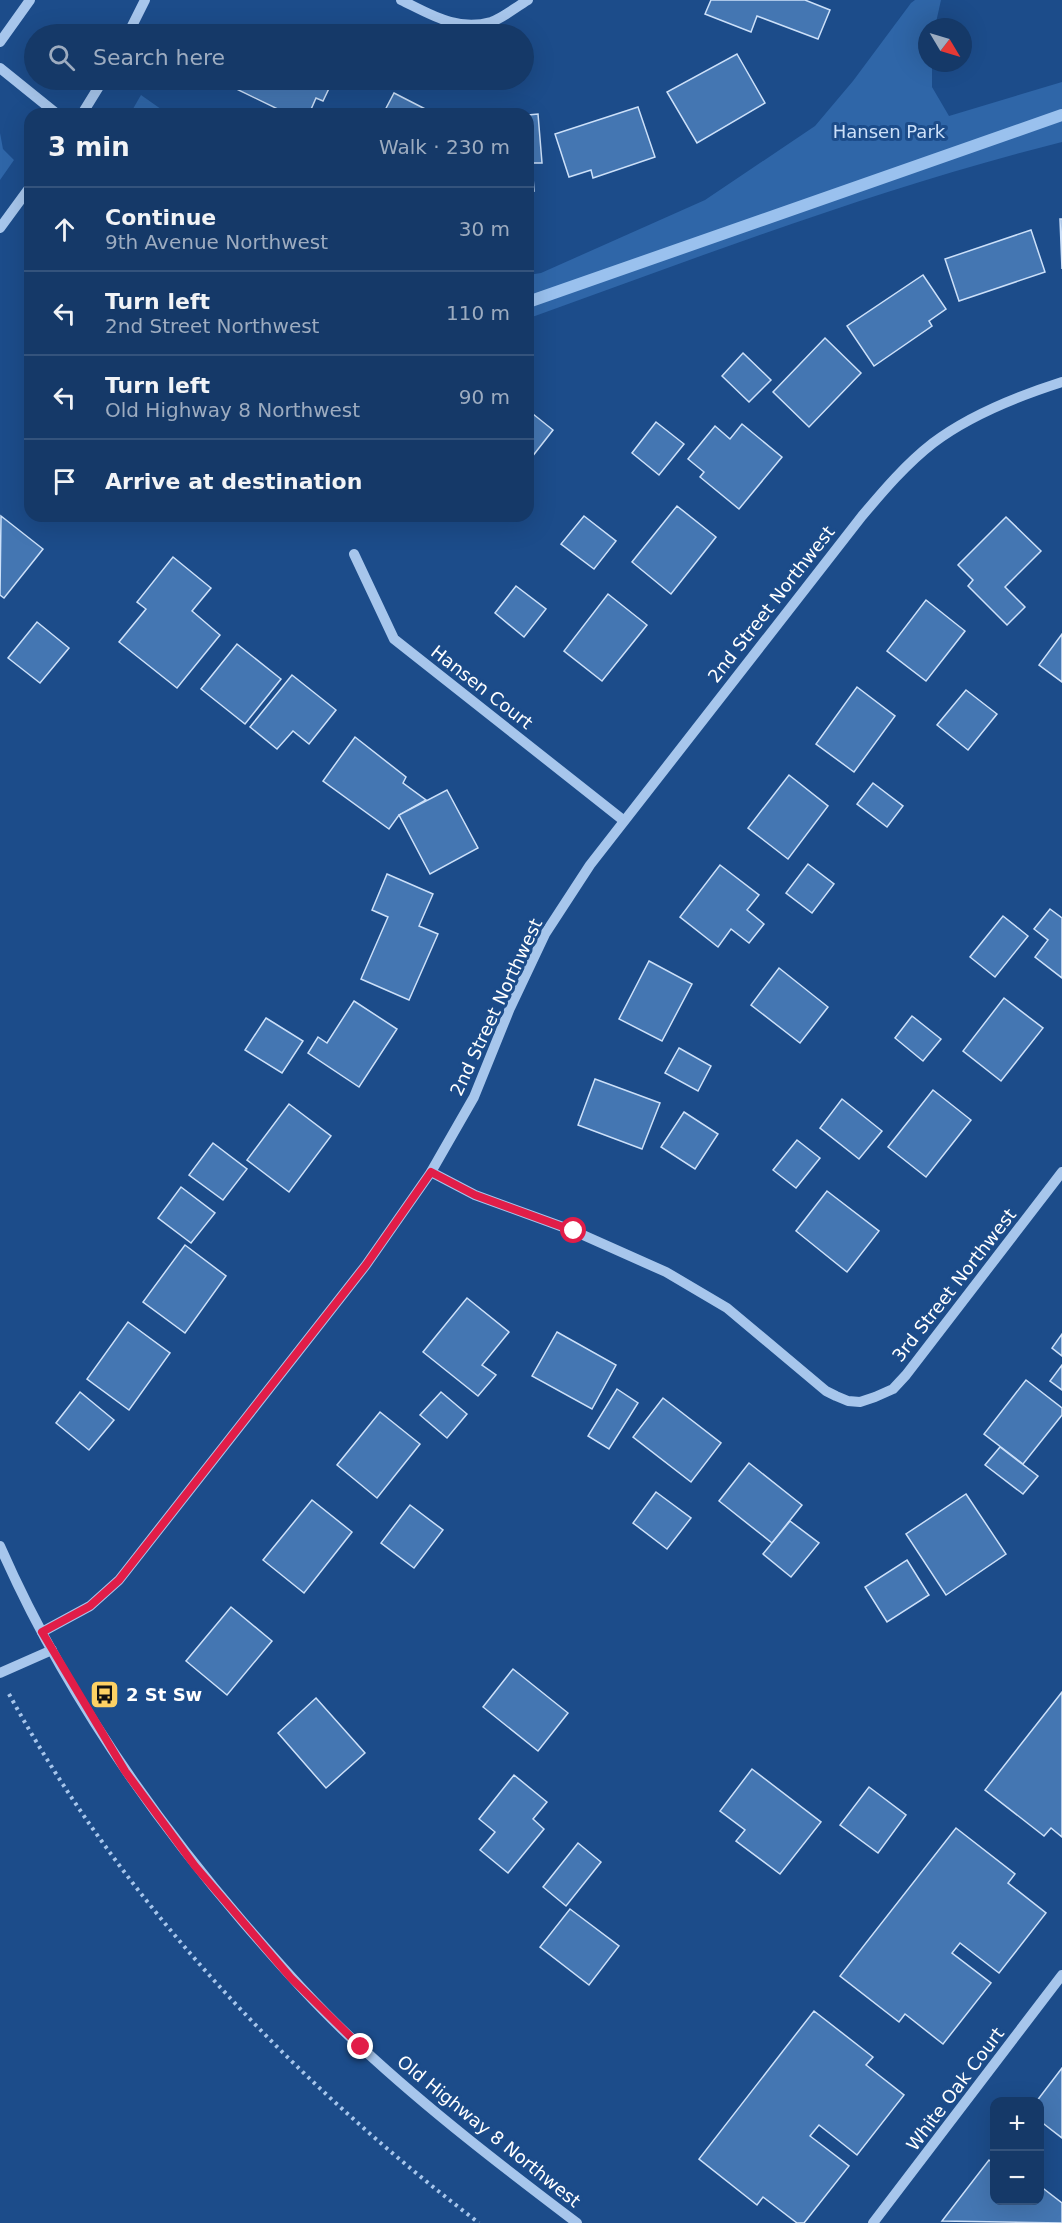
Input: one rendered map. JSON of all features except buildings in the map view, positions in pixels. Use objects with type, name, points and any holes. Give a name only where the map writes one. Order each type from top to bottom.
[{"type":"street","points":[[0,42],[30,0]]},
{"type":"street","points":[[133,24],[145,0]]},
{"type":"street","points":[[401,0],[452,24]]},
{"type":"street","points":[[479,24],[492,21],[528,0]]},
{"type":"street","points":[[0,68],[24,87]]},
{"type":"street","points":[[27,90],[50,108]]},
{"type":"street","points":[[86,108],[97,90]]},
{"type":"street","points":[[0,228],[24,195]]},
{"type":"street","name":"2nd Street Northwest","points":[[42,1632],[90,1606],[119,1580],[366,1265],[431,1172],[474,1097],[510,1008],[545,934],[590,865],[862,516],[912,461],[934,442],[975,418],[1033,391],[1062,382]]},
{"type":"street","name":"Hansen Court","points":[[354,554],[394,639],[623,820]]},
{"type":"street","name":"3rd Street Northwest","points":[[431,1172],[475,1195],[574,1231],[666,1272],[727,1308],[826,1391],[848,1401],[875,1398],[893,1389],[1062,1172]]},
{"type":"street","name":"Old Highway 8 Northwest","points":[[0,1546],[52,1650],[132,1780],[195,1866],[291,1978],[361,2047],[438,2115],[576,2223]]},
{"type":"street","points":[[0,1674],[52,1650]]},
{"type":"street","name":"White Oak Court","points":[[873,2223],[1062,1975]]},
{"type":"path","points":[[5,1687],[55,1775],[119,1865],[251,2021],[314,2084],[376,2140],[479,2223]]},
{"type":"green space","name":"Hansen Park","points":[[915,0],[941,0],[937,18],[918,18],[918,72],[932,72],[932,87],[949,116],[1062,82],[1062,142],[862,200],[534,316],[534,274],[705,200],[815,126],[853,81],[911,3]]},
{"type":"green space","points":[[141,95],[159,108],[133,108]]},
{"type":"green space","points":[[0,133],[3,149],[14,160],[0,180]]},
{"type":"waterway","points":[[534,300],[1062,115]]},
{"type":"place","name":"2 St Sw","points":[[105,1694]]},
{"type":"route","points":[[361,2047],[291,1978],[195,1866],[125,1771],[42,1632],[90,1606],[119,1580],[366,1265],[431,1172],[475,1195],[574,1231]]}]
